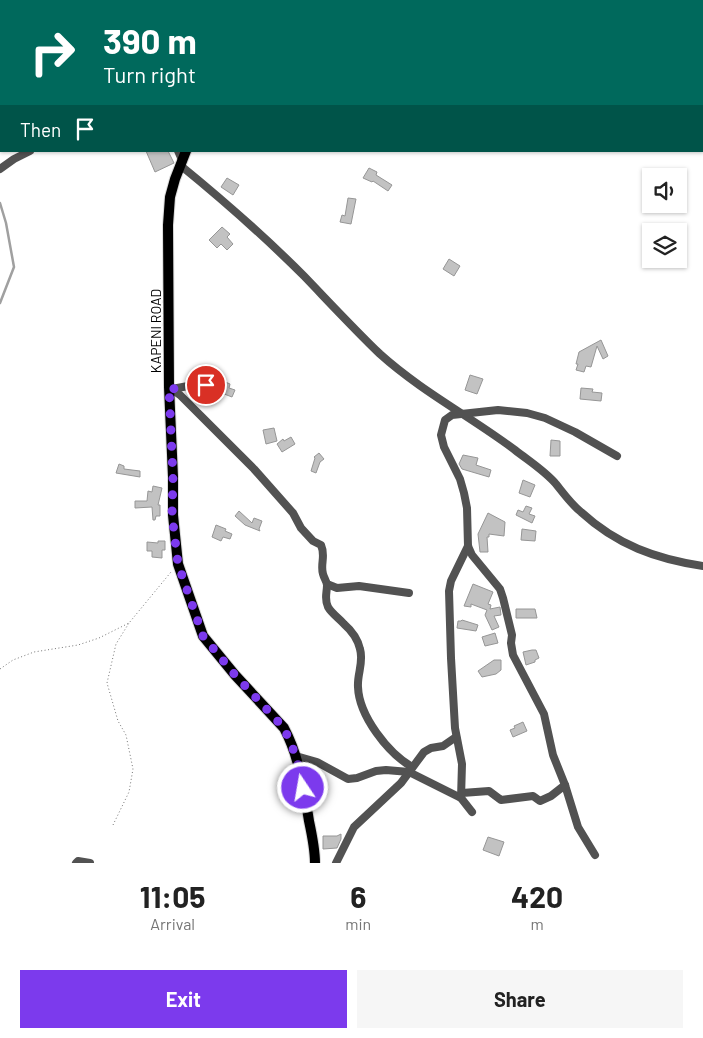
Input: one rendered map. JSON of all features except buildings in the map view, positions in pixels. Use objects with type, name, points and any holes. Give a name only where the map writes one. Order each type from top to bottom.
[{"type":"main road","name":"KAPENI ROAD","points":[[181,157],[170,197],[168,225],[173,477],[172,515],[178,564],[203,636],[235,675],[284,728],[296,756],[307,805],[315,863]]},
{"type":"street","points":[[0,169],[28,152]]},
{"type":"street","points":[[181,157],[204,185],[301,274],[380,354],[417,384],[516,450],[544,474],[581,513],[620,541],[646,554],[703,566]]},
{"type":"street","points":[[170,388],[206,385]]},
{"type":"street","points":[[170,388],[180,395],[254,469],[293,513],[301,528],[313,541],[321,545],[324,558],[322,572],[327,584],[325,591],[329,608],[350,630],[360,648],[362,658],[358,674],[358,688],[362,705],[384,743],[411,770],[462,796],[472,812]]},
{"type":"street","points":[[595,856],[578,827],[553,755],[544,714],[513,655],[510,642],[512,635],[500,589],[472,555],[468,546],[467,508],[464,493],[460,479],[444,447],[441,435],[445,420],[452,415],[498,410],[527,413],[545,418],[575,432],[617,456]]},
{"type":"street","points":[[462,796],[462,764],[456,737],[449,591],[451,581],[468,546]]},
{"type":"street","points":[[327,584],[337,588],[359,586],[409,593]]},
{"type":"street","points":[[336,863],[354,827],[372,812],[411,770],[427,749],[443,746],[456,737]]},
{"type":"street","points":[[296,756],[317,762],[348,779],[357,778],[376,771],[411,770]]},
{"type":"street","points":[[462,796],[487,790],[501,800],[533,796],[540,801],[551,796],[565,785]]},
{"type":"street","points":[[76,863],[78,861],[90,863]]},
{"type":"path","points":[[113,825],[129,792],[133,769],[126,735],[118,721],[107,683],[116,644],[129,623],[178,564]]},
{"type":"path","points":[[0,669],[14,660],[34,652],[78,645],[113,632],[129,623]]},
{"type":"waterway","points":[[0,203],[6,223],[14,267],[0,303]]},
{"type":"route","points":[[206,385],[172,389],[169,387],[173,477],[172,515],[178,564],[203,636],[235,675],[284,728],[296,756],[303,788]]}]
